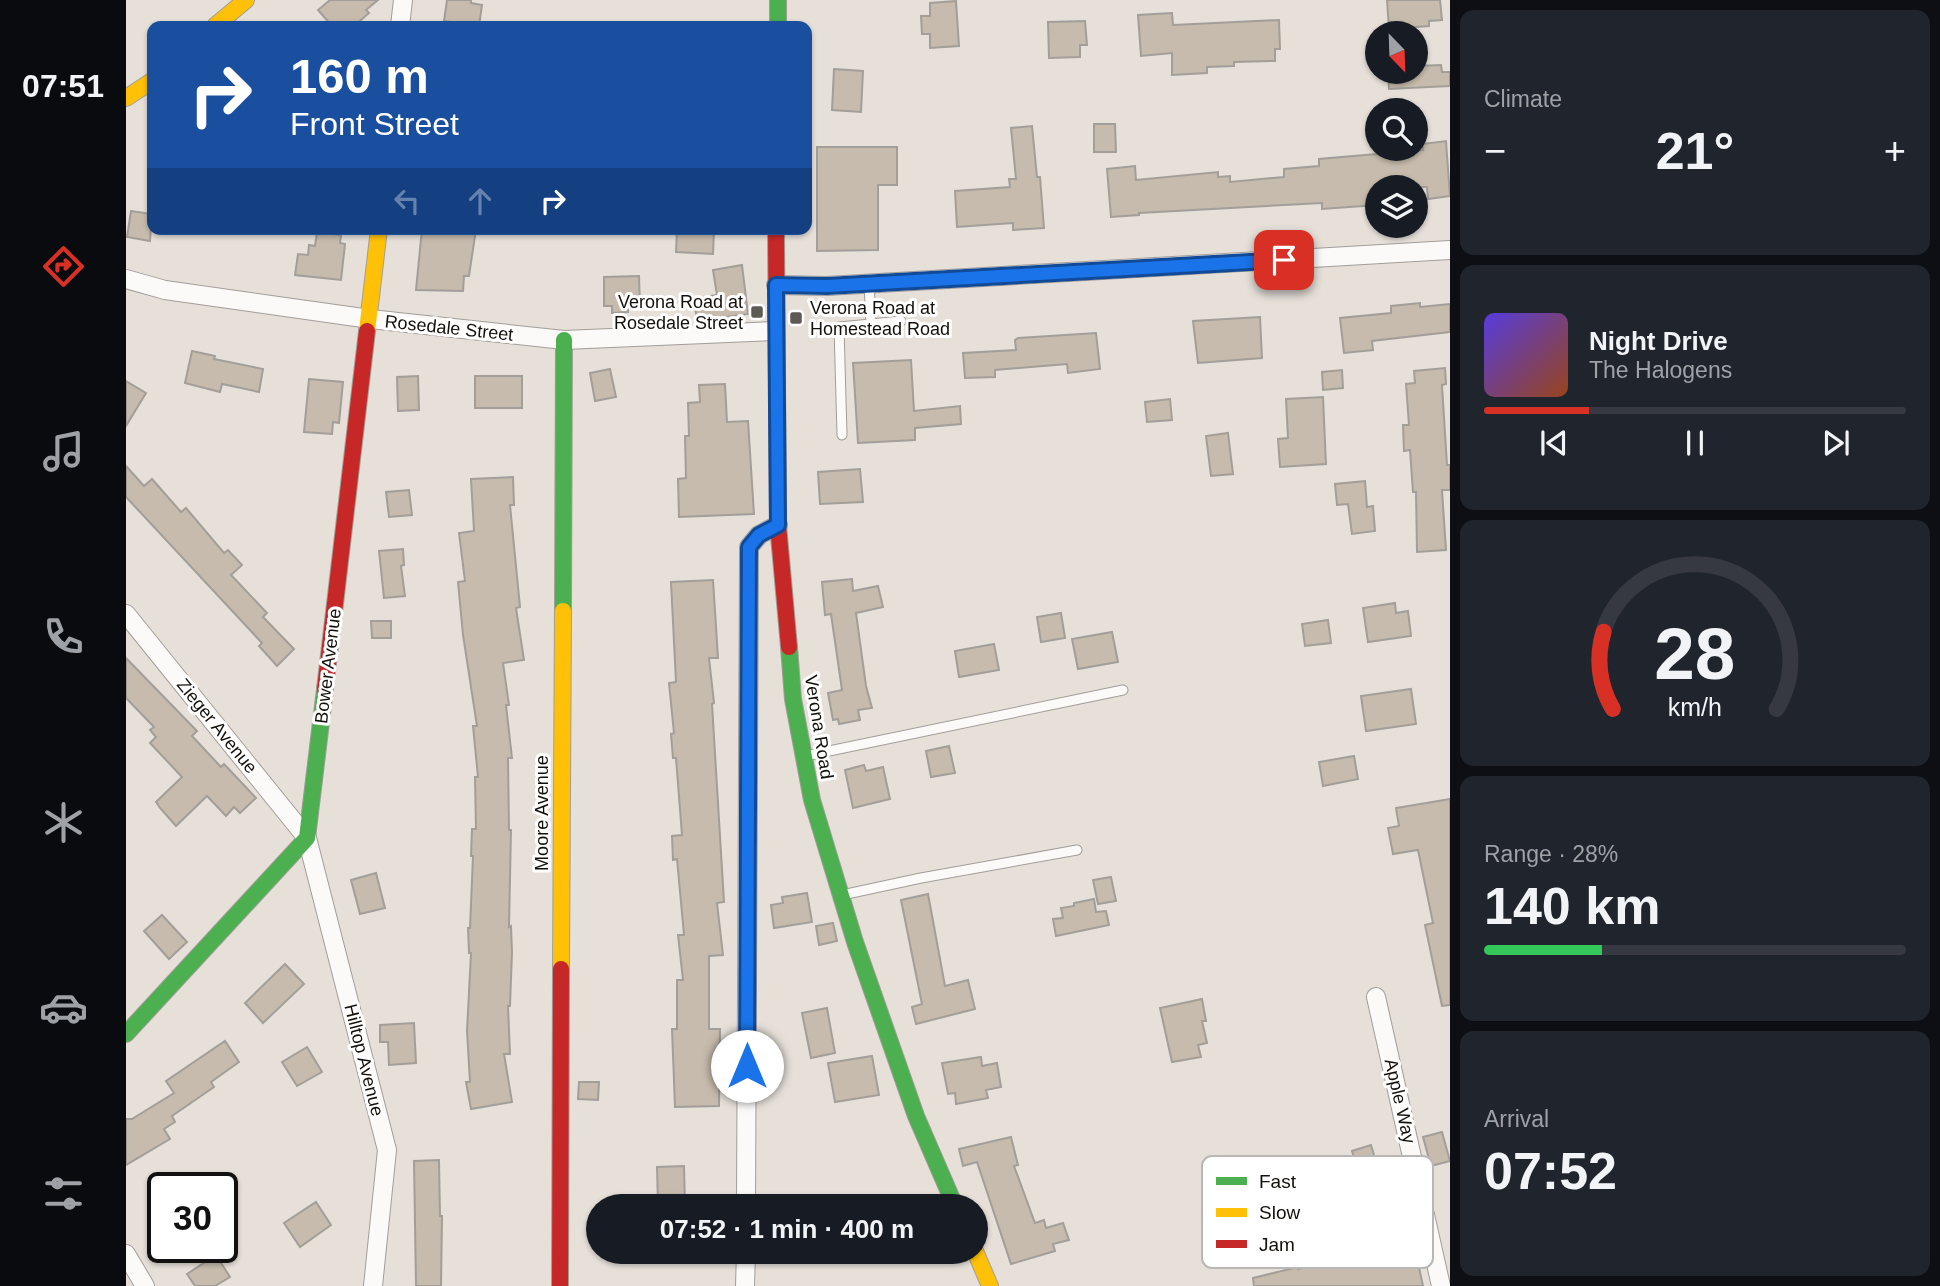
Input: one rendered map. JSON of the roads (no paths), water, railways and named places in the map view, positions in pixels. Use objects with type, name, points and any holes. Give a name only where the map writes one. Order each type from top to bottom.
[{"type":"street","points":[[221,21],[246,0]]},
{"type":"street","points":[[401,21],[403,0]]},
{"type":"street","points":[[778,0],[778,21]]},
{"type":"street","points":[[126,98],[147,84]]},
{"type":"street","name":"Bower Avenue","points":[[307,838],[378,235]]},
{"type":"street","name":"Verona Road","points":[[776,235],[778,525],[793,699],[812,800],[841,895],[916,1116],[950,1194]]},
{"type":"street","points":[[776,285],[869,284],[1450,250]]},
{"type":"street","name":"Rosedale Street","points":[[126,279],[165,290],[370,320],[564,340],[775,331]]},
{"type":"street","name":"Moore Avenue","points":[[560,1286],[564,340]]},
{"type":"street","points":[[746,1194],[749,547],[759,535],[778,525]]},
{"type":"street","name":"Zieger Avenue","points":[[126,614],[307,838]]},
{"type":"street","points":[[126,1034],[307,838]]},
{"type":"street","name":"Hilltop Avenue","points":[[307,838],[387,1150],[373,1286]]},
{"type":"street","name":"Apple Way","points":[[1376,997],[1412,1156]]},
{"type":"street","name":"Apple Way","points":[[1433,1250],[1441,1286]]},
{"type":"street","points":[[126,1254],[145,1286]]},
{"type":"street","points":[[745,1286],[746,1264]]},
{"type":"street","points":[[981,1264],[990,1286]]},
{"type":"lane","points":[[869,284],[871,324]]},
{"type":"lane","points":[[842,435],[839,327],[901,321]]},
{"type":"lane","points":[[804,756],[1124,690]]},
{"type":"lane","points":[[841,895],[1077,850]]},
{"type":"place","name":"Verona Road at Rosedale Street","points":[[757,312]]},
{"type":"place","name":"Verona Road at Homestead Road","points":[[796,318]]}]
